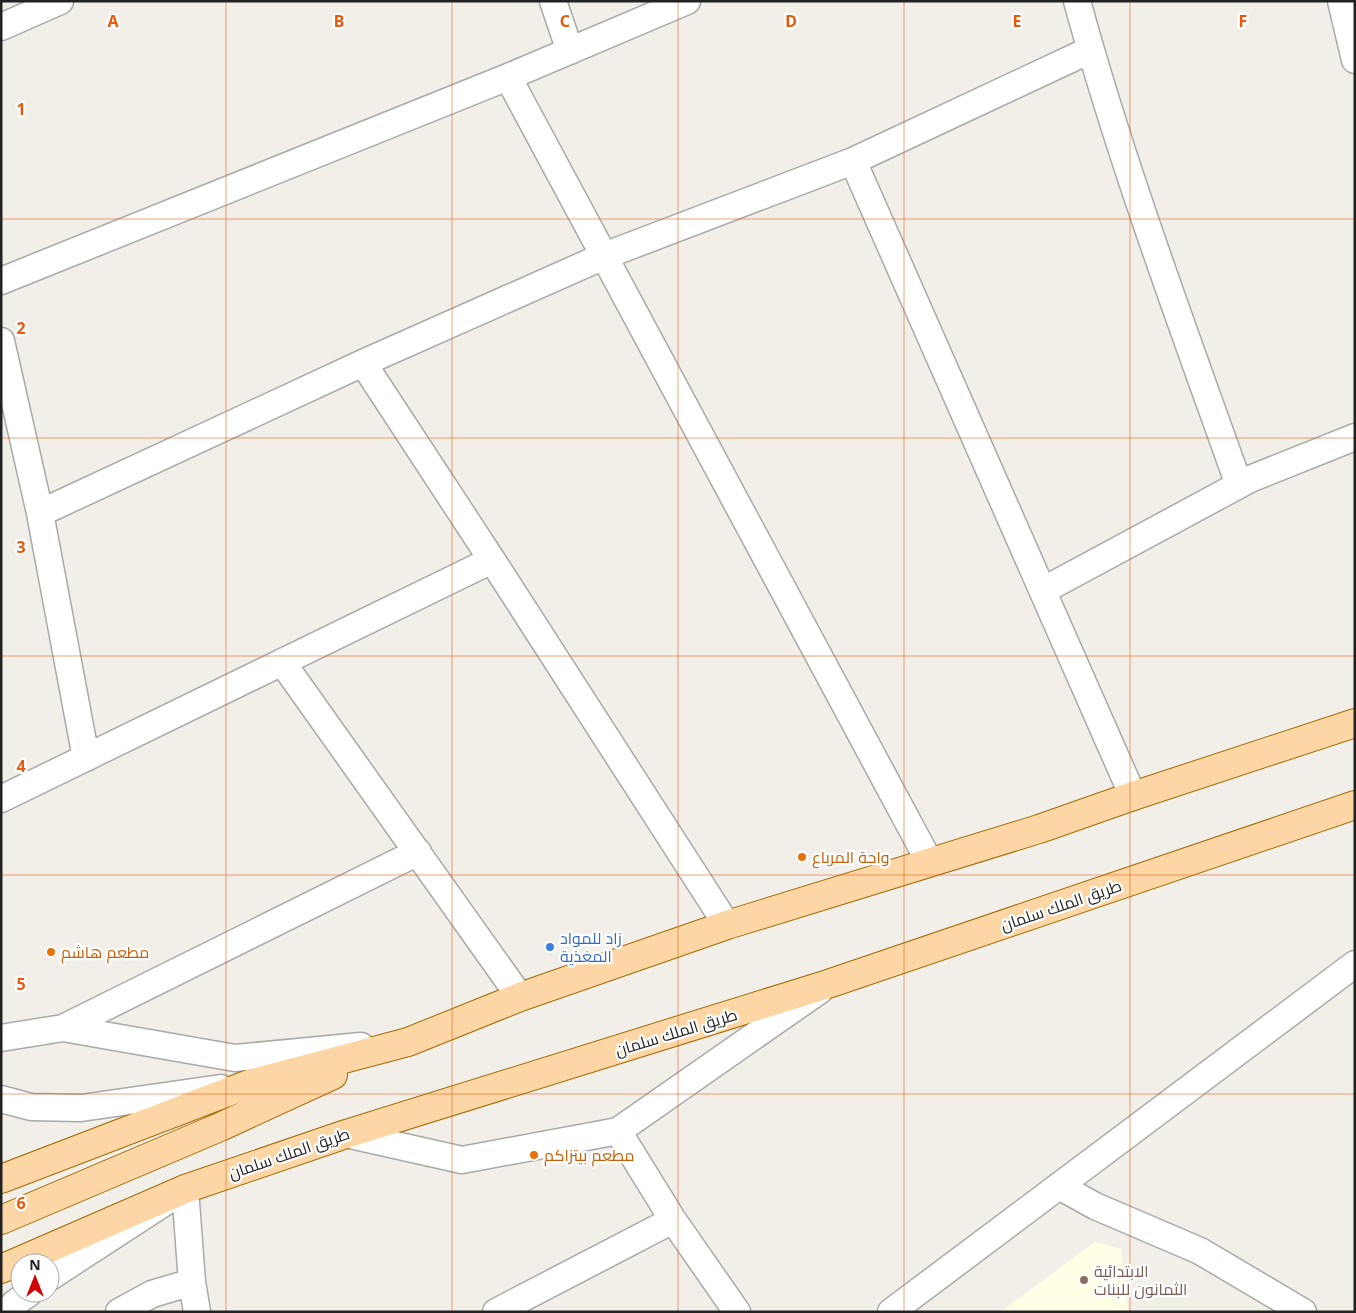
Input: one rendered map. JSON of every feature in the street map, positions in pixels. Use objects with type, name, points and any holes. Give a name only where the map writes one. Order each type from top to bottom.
[{"type":"main road","points":[[1,1220],[220,1127],[408,1042],[520,997],[727,925],[1039,829],[1355,723]]},
{"type":"main road","name":"طريق الملك سلمان","points":[[1,1268],[185,1189],[346,1134],[828,984],[1355,806]]},
{"type":"main road","points":[[1,1179],[249,1084],[408,1042]]},
{"type":"street","points":[[1,27],[60,1]]},
{"type":"street","points":[[552,1],[570,51]]},
{"type":"street","points":[[1,281],[508,77],[687,1]]},
{"type":"street","points":[[1077,1],[1090,50],[1151,238],[1240,484]]},
{"type":"street","points":[[1341,1],[1355,60]]},
{"type":"street","points":[[40,513],[363,363],[604,256],[853,161],[1090,50]]},
{"type":"street","points":[[508,77],[930,863]]},
{"type":"street","points":[[853,161],[1044,590],[1133,796]]},
{"type":"street","points":[[1,341],[40,513],[86,758]]},
{"type":"street","points":[[363,363],[727,925]]},
{"type":"street","points":[[1044,590],[1240,484],[1355,437]]},
{"type":"street","points":[[1,799],[492,560]]},
{"type":"street","points":[[282,662],[520,997]]},
{"type":"street","points":[[1,1038],[63,1028],[418,852]]},
{"type":"street","points":[[891,1312],[1355,964]]},
{"type":"street","points":[[346,1134],[462,1160],[618,1131],[828,984]]},
{"type":"street","points":[[63,1028],[235,1058],[408,1042]]},
{"type":"street","points":[[1,1098],[31,1106],[81,1108],[249,1084]]},
{"type":"street","points":[[618,1131],[673,1220],[736,1312]]},
{"type":"street","points":[[1060,1186],[1095,1206],[1200,1251],[1303,1312]]},
{"type":"street","points":[[60,1270],[185,1189],[192,1282],[197,1312]]},
{"type":"street","points":[[496,1312],[673,1220]]},
{"type":"street","points":[[119,1312],[152,1294],[192,1282]]},
{"type":"shaded area","name":"الابتدائية الثمانون للبنات","points":[[1095,1242],[1121,1249],[1128,1312],[1000,1312]]},
{"type":"place","name":"واحة المرباع","points":[[802,857]]},
{"type":"place","name":"زاد للمواد المغذية","points":[[550,947]]},
{"type":"place","name":"مطعم هاشم","points":[[51,952]]},
{"type":"place","name":"مطعم بيتزاكم","points":[[534,1155]]},
{"type":"place","name":"الابتدائية الثمانون للبنات","points":[[1084,1280]]}]
